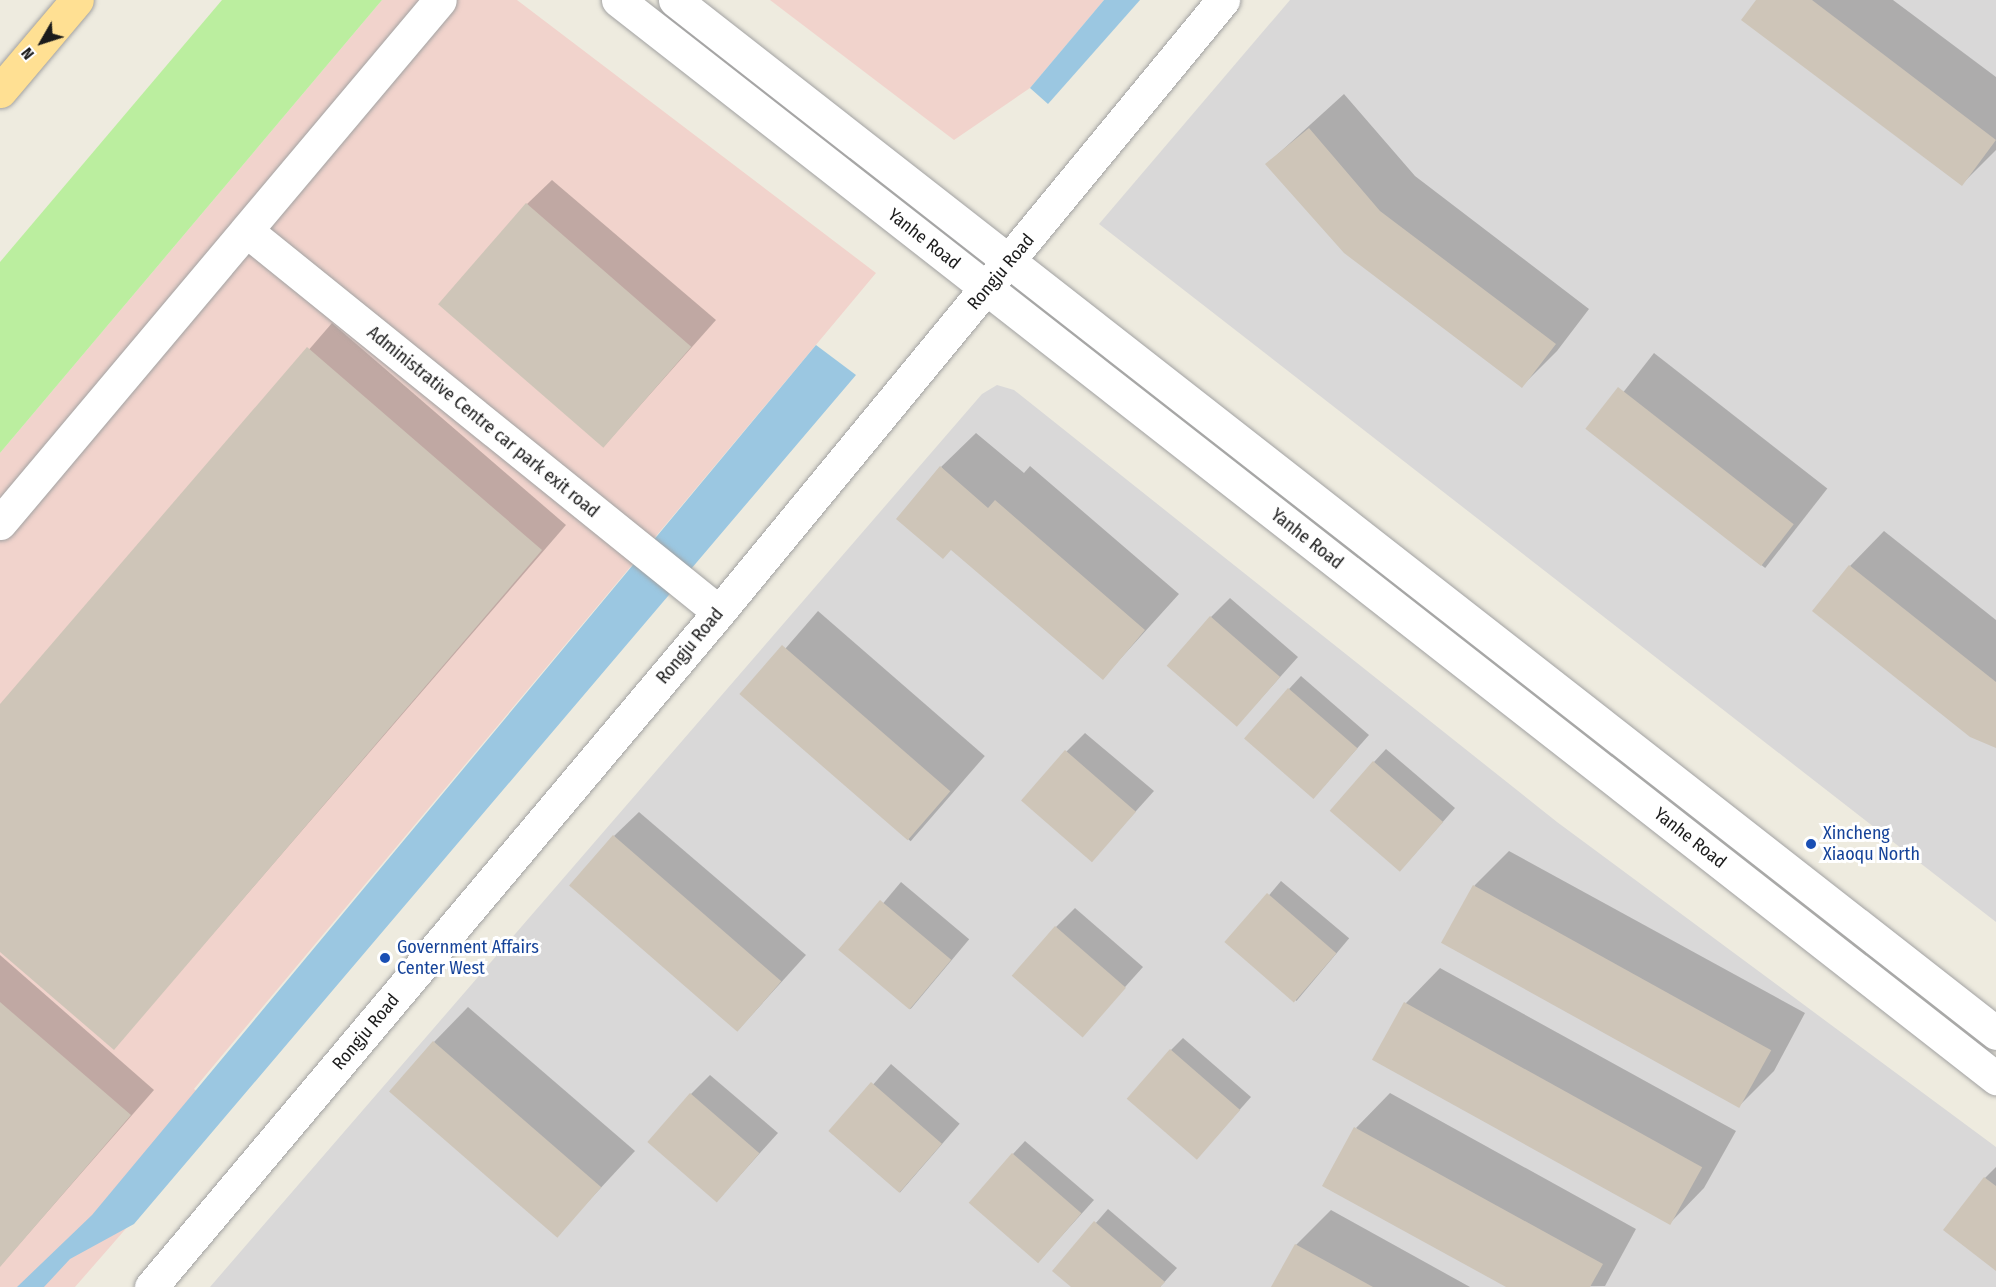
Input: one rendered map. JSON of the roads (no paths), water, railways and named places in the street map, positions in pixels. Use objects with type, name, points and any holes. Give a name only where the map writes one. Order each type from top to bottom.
[{"type":"main road","points":[[0,91],[77,0]]},
{"type":"street","points":[[0,523],[248,232],[440,0]]},
{"type":"street","name":"Yanhe Road","points":[[618,0],[1996,1078]]},
{"type":"street","name":"Yanhe Road","points":[[675,0],[1009,264],[1996,1033]]},
{"type":"street","name":"Rongju Road","points":[[151,1287],[1009,264],[1223,0]]},
{"type":"street","name":"Administrative Centre car park exit road","points":[[248,232],[719,612]]},
{"type":"water","points":[[1104,0],[1140,0],[1048,104],[1030,88]]},
{"type":"water","points":[[816,345],[856,375],[134,1224],[70,1259],[44,1287],[17,1287],[92,1215]]},
{"type":"place","name":"Xincheng Xiaoqu North","points":[[1811,844]]},
{"type":"place","name":"Government Affairs Center West","points":[[385,958]]}]
